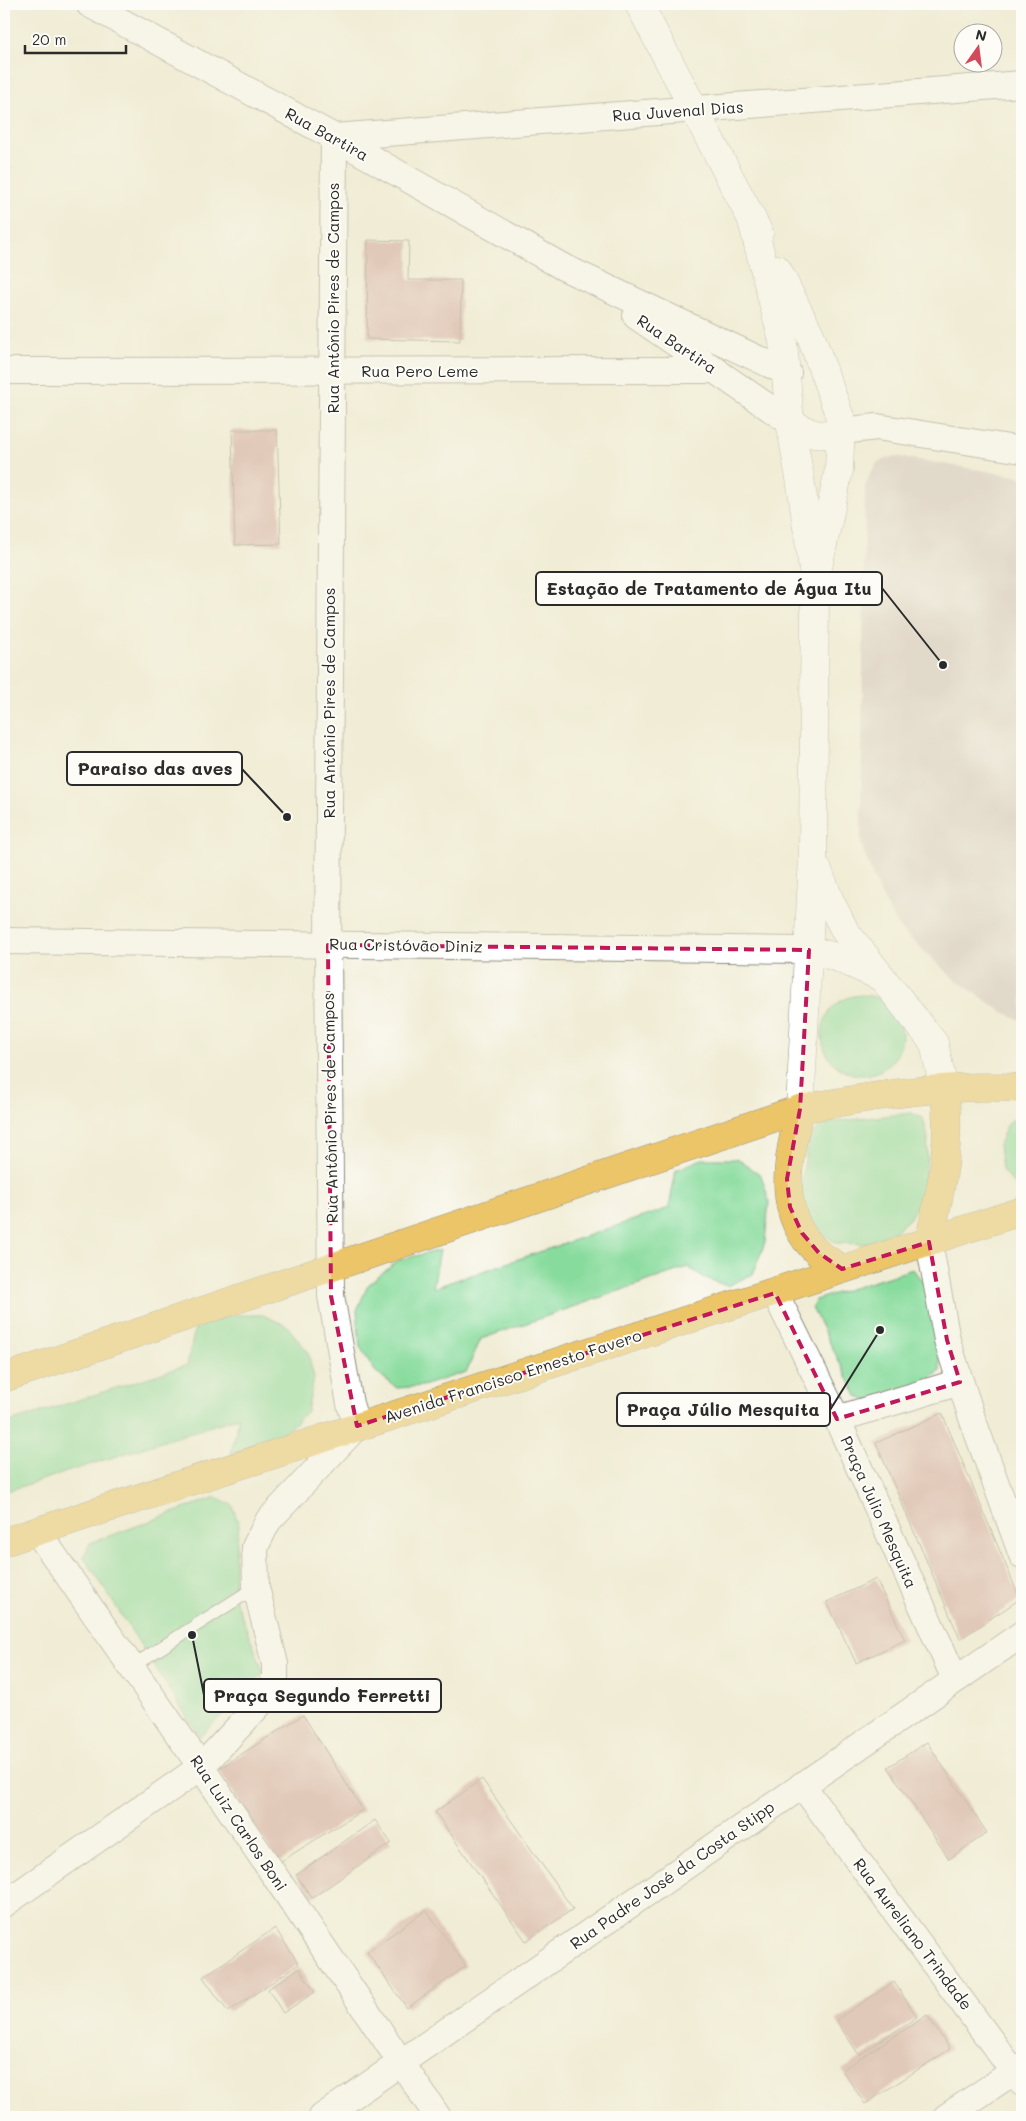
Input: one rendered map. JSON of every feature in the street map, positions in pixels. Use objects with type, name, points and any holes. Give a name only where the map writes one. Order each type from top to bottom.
[{"type":"main road","points":[[4,1378],[800,1109],[864,1097],[987,1086],[1022,1088]]},
{"type":"main road","points":[[929,1242],[947,1154],[947,1115],[944,1090]]},
{"type":"main road","points":[[800,1109],[786,1179],[790,1207],[802,1233],[819,1254],[842,1269]]},
{"type":"main road","name":"Avenida Francisco Ernesto Favero","points":[[4,1542],[357,1426],[775,1293],[842,1269],[1022,1211]]},
{"type":"street","name":"Rua Bartira","points":[[89,4],[334,137],[563,267],[788,373]]},
{"type":"street","points":[[639,4],[810,334],[836,403],[841,420],[839,470],[815,583]]},
{"type":"street","name":"Rua Juvenal Dias","points":[[334,137],[1022,84]]},
{"type":"street","name":"Rua Antônio Pires de Campos","points":[[334,137],[328,945],[331,1296],[350,1404],[357,1426]]},
{"type":"street","points":[[751,217],[780,325],[788,373],[790,422],[815,583],[813,857],[800,1109]]},
{"type":"street","name":"Rua Bartira","points":[[563,267],[790,422]]},
{"type":"street","name":"Rua Pero Leme","points":[[4,371],[716,370]]},
{"type":"street","points":[[788,373],[814,387],[836,403],[877,427]]},
{"type":"street","points":[[790,422],[808,433],[824,436],[841,431],[877,427],[1022,450]]},
{"type":"street","points":[[813,857],[830,901],[845,931],[934,1043],[944,1090]]},
{"type":"street","name":"Rua Cristóvão Diniz","points":[[4,941],[809,950]]},
{"type":"street","points":[[809,950],[836,957],[881,976]]},
{"type":"street","points":[[929,1242],[947,1340],[972,1418],[1022,1555]]},
{"type":"street","name":"Praça Julio Mesquita","points":[[775,1293],[837,1419],[955,1679]]},
{"type":"street","points":[[837,1419],[960,1382]]},
{"type":"street","points":[[4,1904],[201,1767],[271,1692],[275,1680],[275,1664],[256,1587],[255,1547],[268,1521],[357,1426]]},
{"type":"street","name":"Rua Luiz Carlos Boni","points":[[37,1531],[201,1767],[438,2117]]},
{"type":"street","name":"Rua Padre José da Costa Stipp","points":[[322,2117],[1022,1634]]},
{"type":"street","name":"Rua Aureliano Trindade","points":[[802,1785],[1020,2073]]},
{"type":"street","points":[[946,2117],[1020,2073]]},
{"type":"lane","points":[[132,1667],[256,1587]]},
{"type":"highlighted area","points":[[328,945],[809,950],[800,1109],[787,1179],[790,1207],[802,1233],[819,1253],[842,1269],[929,1242],[947,1340],[960,1382],[837,1419],[775,1293],[357,1426],[331,1296]]},
{"type":"shaded area","points":[[895,456],[1022,477],[1022,1021],[1000,1010],[953,978],[899,928],[878,889],[861,844],[865,487],[871,472],[878,462]]},
{"type":"green space","points":[[862,995],[877,998],[890,1007],[899,1020],[902,1035],[899,1050],[890,1063],[877,1072],[862,1075],[847,1072],[834,1063],[825,1050],[822,1035],[825,1020],[834,1007],[847,998]]},
{"type":"green space","points":[[911,1113],[923,1118],[928,1138],[925,1192],[909,1219],[886,1239],[867,1244],[836,1243],[809,1224],[800,1190],[809,1138],[823,1123]]},
{"type":"green space","points":[[1022,1115],[1022,1186],[1016,1186],[1002,1170],[999,1145],[1008,1122]]},
{"type":"green space","points":[[702,1159],[738,1159],[761,1175],[769,1201],[765,1242],[753,1274],[727,1286],[703,1277],[688,1267],[481,1339],[466,1372],[422,1386],[397,1388],[375,1371],[360,1347],[357,1310],[368,1285],[399,1260],[440,1250],[433,1288],[669,1208],[676,1170]]},
{"type":"green space","points":[[913,1269],[931,1293],[940,1352],[940,1371],[926,1383],[867,1401],[857,1396],[812,1308],[815,1300]]},
{"type":"green space","points":[[234,1315],[263,1315],[287,1326],[308,1352],[314,1378],[307,1411],[291,1427],[274,1439],[231,1454],[239,1417],[4,1492],[4,1424],[187,1365],[196,1325]]},
{"type":"green space","points":[[216,1497],[232,1505],[239,1525],[235,1559],[234,1597],[264,1673],[200,1737],[84,1557],[90,1543]]},
{"type":"building","points":[[368,240],[409,241],[408,280],[461,280],[460,341],[367,339]]},
{"type":"building","points":[[232,430],[277,430],[281,544],[235,545]]},
{"type":"building","points":[[942,1413],[1020,1599],[960,1639],[876,1443]]},
{"type":"building","points":[[876,1579],[905,1640],[856,1663],[827,1602]]},
{"type":"building","points":[[303,1715],[363,1810],[278,1863],[218,1769]]},
{"type":"building","points":[[927,1742],[987,1833],[949,1859],[888,1767]]},
{"type":"building","points":[[482,1779],[573,1909],[526,1941],[435,1812]]},
{"type":"building","points":[[375,1820],[391,1843],[312,1898],[296,1875]]},
{"type":"building","points":[[426,1910],[466,1966],[407,2008],[367,1952]]},
{"type":"building","points":[[275,1928],[299,1964],[228,2012],[203,1977]]},
{"type":"building","points":[[299,1968],[315,1992],[283,2013],[268,1989]]},
{"type":"building","points":[[894,1982],[917,2017],[859,2055],[836,2020]]},
{"type":"building","points":[[927,2015],[950,2049],[865,2104],[842,2070]]},
{"type":"place","name":"Estação de Tratamento de Água Itu","points":[[943,665]]},
{"type":"place","name":"Paraiso das aves","points":[[287,817]]},
{"type":"place","name":"Praça Júlio Mesquita","points":[[880,1330]]},
{"type":"place","name":"Praça Segundo Ferretti","points":[[192,1635]]}]
